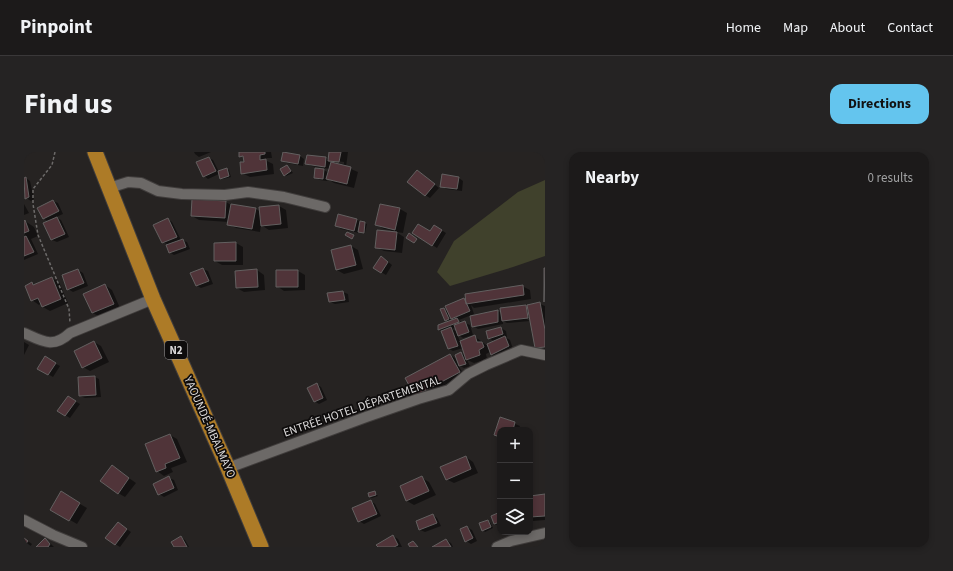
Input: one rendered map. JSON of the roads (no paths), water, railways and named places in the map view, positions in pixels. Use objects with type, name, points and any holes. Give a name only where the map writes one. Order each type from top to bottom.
[{"type":"highway","name":"YAOUNDÉ-MBALMAYO","points":[[95,152],[153,299],[228,468],[261,547]]},
{"type":"street","points":[[109,188],[128,182],[141,183],[158,191],[182,194],[225,195],[248,192],[284,197],[325,207]]},
{"type":"street","points":[[24,333],[43,342],[54,342],[64,338],[70,333],[153,299]]},
{"type":"street","name":"ENTRÉE HOTEL DÉPARTEMENTAL","points":[[228,468],[373,414],[449,390],[486,364],[521,350],[545,355]]},
{"type":"street","points":[[24,520],[53,535],[82,547]]},
{"type":"street","points":[[497,547],[511,541],[545,533]]}]
